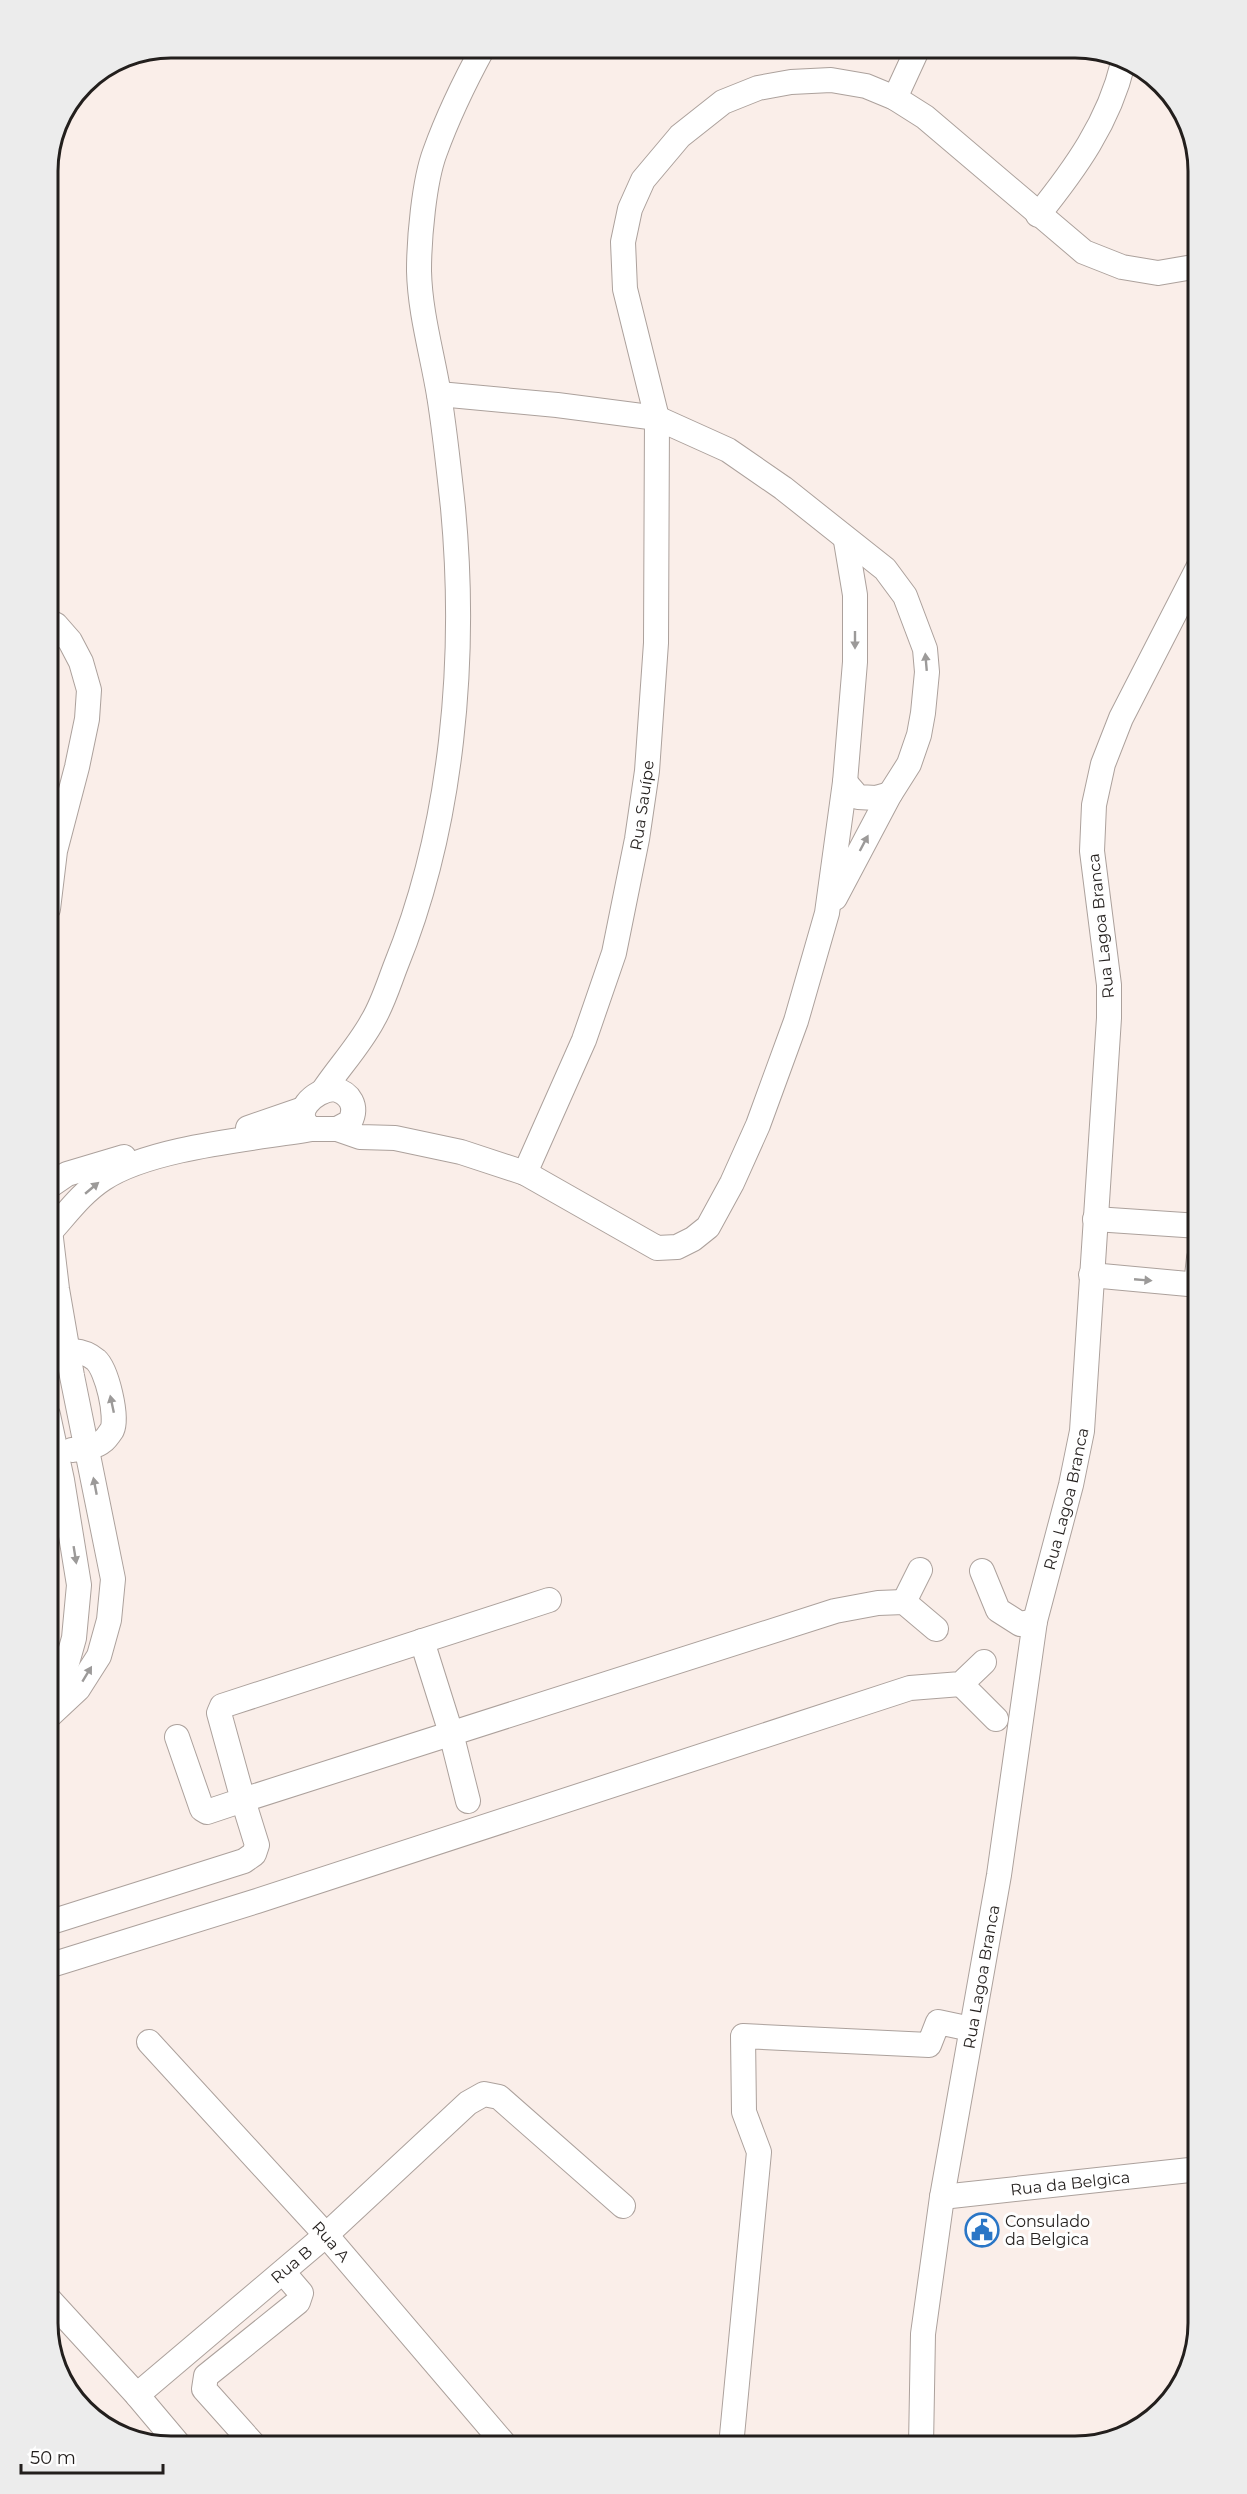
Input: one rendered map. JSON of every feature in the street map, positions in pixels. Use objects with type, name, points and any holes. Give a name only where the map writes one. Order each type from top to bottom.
[{"type":"street","points":[[307,1119],[315,1096],[323,1091],[358,1046],[375,1018],[410,930],[437,830],[450,740],[457,653],[458,595],[453,510],[439,394],[426,330],[419,272],[423,213],[434,154],[462,87],[477,59]]},
{"type":"street","points":[[895,98],[913,59]]},
{"type":"street","points":[[1038,215],[1074,171],[1094,137],[1122,68]]},
{"type":"street","name":"Rua Sauípe","points":[[525,1173],[584,1040],[614,953],[638,839],[656,643],[657,417],[625,289],[623,242],[630,209],[643,180],[680,136],[723,102],[758,88],[790,82],[831,80],[866,86],[895,98],[925,117],[1084,252],[1122,267],[1158,273],[1188,268]]},
{"type":"street","points":[[439,394],[580,407],[657,417],[728,450],[783,488],[885,569],[908,602],[925,649],[926,682],[920,735],[909,764],[890,794],[827,913]]},
{"type":"street","points":[[59,1180],[78,1170],[172,1144],[307,1119],[360,1137],[395,1138],[461,1152],[525,1173],[657,1248],[677,1247],[693,1239],[708,1227],[732,1183],[758,1125],[796,1021],[827,913],[845,782],[855,663],[855,595],[846,540]]},
{"type":"street","name":"Rua Lagoa Branca","points":[[921,2436],[922,2334],[942,2197],[999,1875],[1035,1621],[1079,1454],[1109,1017],[1109,985],[1092,851],[1094,805],[1103,764],[1121,718],[1188,587]]},
{"type":"street","points":[[855,595],[873,589],[890,590],[908,602]]},
{"type":"street","points":[[59,628],[70,641],[81,662],[89,690],[87,719],[77,767],[59,830]]},
{"type":"street","points":[[845,782],[858,796],[876,798],[890,794]]},
{"type":"street","points":[[337,1129],[350,1122],[350,1101],[358,1046]]},
{"type":"street","points":[[323,1091],[334,1089],[395,1138]]},
{"type":"street","points":[[59,1215],[96,1184],[125,1168],[151,1158],[216,1144],[307,1119]]},
{"type":"street","points":[[1095,1219],[1188,1225]]},
{"type":"street","points":[[1091,1275],[1188,1284]]},
{"type":"street","points":[[58,1351],[86,1354],[99,1362],[104,1370],[114,1411],[112,1430],[103,1442],[87,1448],[58,1453]]},
{"type":"street","points":[[58,1353],[87,1448],[113,1579],[112,1603],[99,1656],[78,1689],[58,1707]]},
{"type":"street","points":[[58,1484],[80,1585],[71,1647],[58,1683]]},
{"type":"street","points":[[904,1602],[920,1570]]},
{"type":"street","points":[[982,1570],[999,1610],[1020,1624],[1035,1621]]},
{"type":"street","points":[[58,1920],[244,1861],[254,1854],[257,1845],[219,1713],[222,1706],[549,1600]]},
{"type":"street","points":[[177,1737],[202,1809],[207,1812],[835,1611],[904,1602],[936,1629]]},
{"type":"street","points":[[422,1641],[451,1733],[468,1801]]},
{"type":"street","points":[[58,1963],[257,1901],[910,1688],[961,1684],[984,1662]]},
{"type":"street","points":[[961,1684],[996,1719]]},
{"type":"street","points":[[732,2436],[759,2152],[744,2112],[743,2036],[928,2044],[938,2022],[971,2029]]},
{"type":"street","name":"Rua A","points":[[149,2042],[326,2235],[497,2435]]},
{"type":"street","name":"Rua B","points":[[137,2395],[326,2235],[468,2103],[484,2094],[499,2097],[623,2206]]},
{"type":"street","name":"Rua da Belgica","points":[[942,2197],[1188,2170]]},
{"type":"street","points":[[245,2435],[204,2389],[204,2381],[206,2376],[298,2302],[301,2293],[283,2272]]},
{"type":"street","points":[[58,2309],[137,2395],[164,2435]]},
{"type":"place","name":"Consulado da Belgica","points":[[982,2230]]}]
